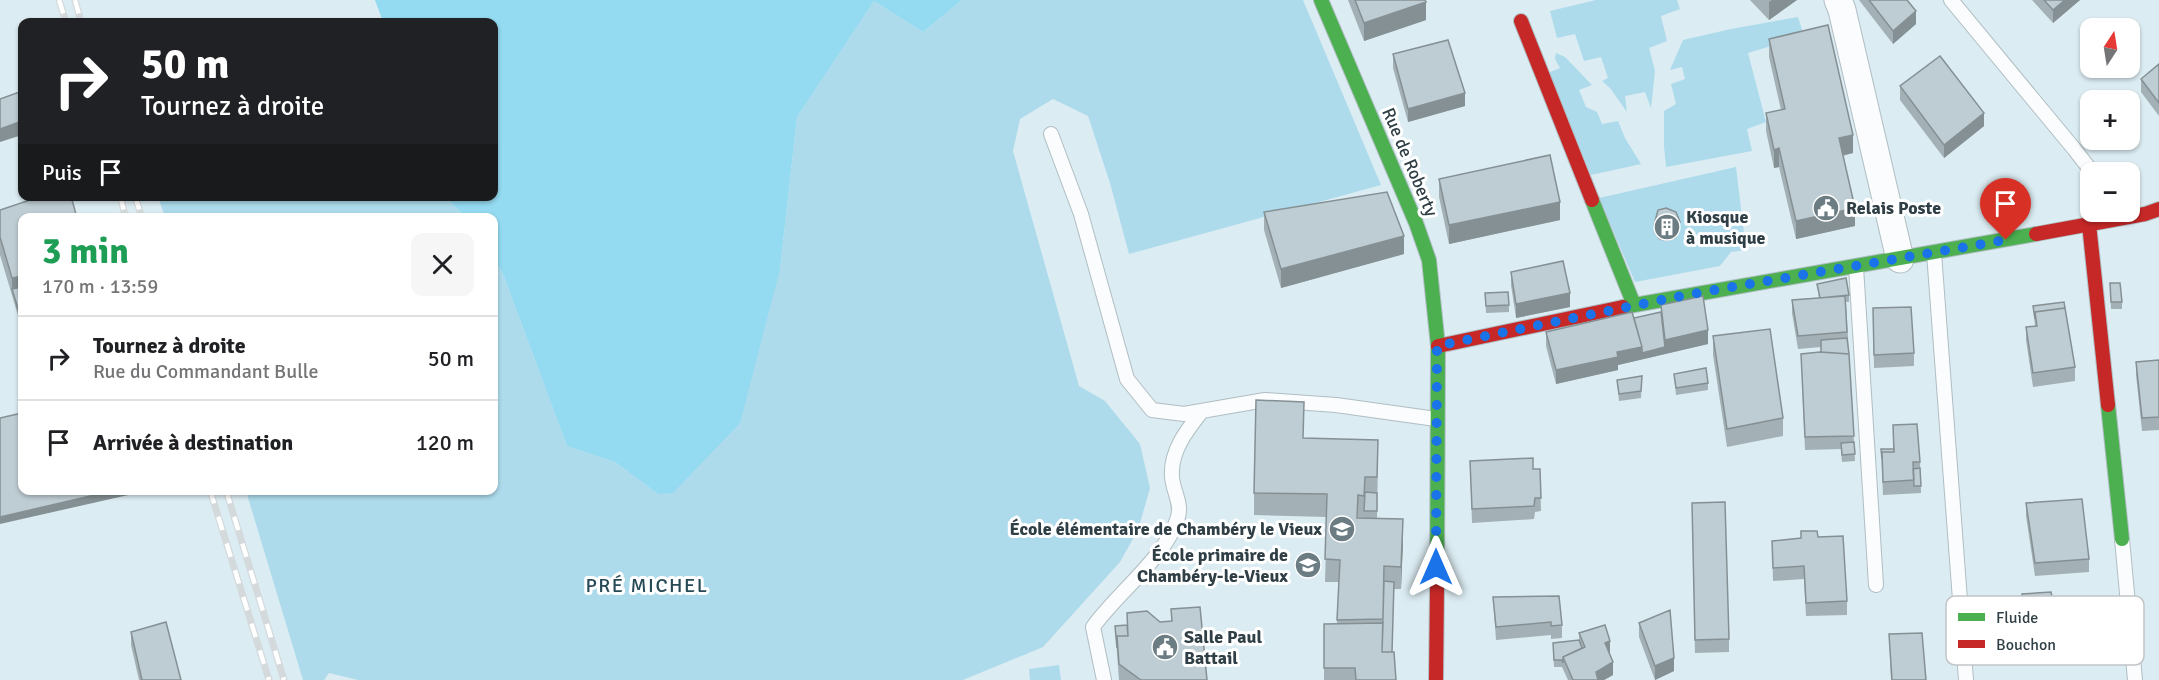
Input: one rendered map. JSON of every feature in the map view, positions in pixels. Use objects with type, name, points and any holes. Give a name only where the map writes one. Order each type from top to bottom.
[{"type":"street","name":"Rue de Roberty","points":[[1322,0],[1416,223],[1429,260],[1437,346],[1436,680]]},
{"type":"street","points":[[1838,0],[1900,259]]},
{"type":"street","points":[[1521,21],[1634,305]]},
{"type":"street","points":[[2140,214],[2159,209]]},
{"type":"street","points":[[1437,346],[1634,305],[1934,253],[2097,222]]},
{"type":"street","points":[[2089,224],[2121,539]]},
{"type":"lane","points":[[1952,0],[2085,162]]},
{"type":"lane","points":[[1051,134],[1081,214],[1127,379],[1152,410],[1184,414],[1265,400],[1336,405],[1436,419]]},
{"type":"lane","points":[[1934,253],[1960,596]]},
{"type":"lane","points":[[1856,266],[1876,585]]},
{"type":"lane","points":[[1104,680],[1093,627],[1104,611],[1163,548],[1179,517],[1179,497],[1172,478],[1174,456],[1185,434],[1202,411]]},
{"type":"lane","points":[[2121,539],[2127,596]]},
{"type":"lane","points":[[1965,665],[1966,680]]},
{"type":"lane","points":[[2134,665],[2135,680]]},
{"type":"shaded area","points":[[375,0],[962,0],[923,32],[874,1],[797,117],[780,269],[740,423],[673,493],[658,494],[615,462],[567,446],[498,266],[498,213],[462,213],[449,201],[498,201],[498,18],[382,18]]},
{"type":"shaded area","points":[[962,0],[1303,0],[1381,185],[1129,254],[1110,183],[1088,116],[1053,99],[1020,119],[1013,151],[1079,386],[1105,401],[1140,444],[1150,488],[1138,530],[1120,562],[1043,647],[963,680],[358,680],[329,673],[324,680],[303,680],[247,495],[498,495],[498,266],[567,446],[615,462],[658,494],[780,269],[797,117],[874,1],[923,32]]},
{"type":"shaded area","points":[[1596,0],[1677,0],[1680,9],[1661,16],[1667,41],[1649,48],[1655,71],[1651,108],[1645,92],[1625,96],[1627,112],[1610,88],[1602,81],[1608,78],[1601,57],[1584,61],[1575,34],[1557,38],[1550,11]]},
{"type":"shaded area","points":[[1798,17],[1804,36],[1748,53],[1766,122],[1747,129],[1752,151],[1666,167],[1664,111],[1676,104],[1671,84],[1685,79],[1682,67],[1670,70],[1683,40]]},
{"type":"shaded area","points":[[1556,53],[1565,57],[1592,85],[1579,90],[1586,107],[1597,112],[1602,124],[1618,121],[1625,138],[1641,164],[1591,175],[1548,73],[1560,68],[1555,59]]},
{"type":"shaded area","points":[[1736,167],[1746,250],[1731,252],[1720,266],[1635,282],[1599,198]]},
{"type":"shaded area","points":[[159,201],[449,201],[462,213],[164,213]]},
{"type":"shaded area","points":[[1059,665],[1061,680],[1030,680],[1029,669]]},
{"type":"building","points":[[1355,0],[1425,0],[1426,2],[1364,23]]},
{"type":"building","points":[[1869,0],[1907,0],[1916,11],[1893,31]]},
{"type":"building","points":[[2044,0],[2065,0],[2053,10]]},
{"type":"building","points":[[1828,25],[1853,135],[1839,138],[1855,208],[1796,221],[1779,148],[1774,150],[1766,113],[1785,109],[1769,39]]},
{"type":"building","points":[[1448,40],[1465,93],[1408,109],[1393,54]]},
{"type":"building","points":[[1940,56],[1984,113],[1944,145],[1900,86]]},
{"type":"building","points":[[2159,64],[2159,103],[2141,79]]},
{"type":"building","points":[[18,92],[18,122],[0,129],[0,99]]},
{"type":"building","points":[[1550,155],[1560,202],[1449,225],[1439,179]]},
{"type":"building","points":[[1387,192],[1404,236],[1281,269],[1264,212]]},
{"type":"building","points":[[27,201],[72,201],[76,213],[18,213],[18,277],[12,278],[0,237],[0,210]]},
{"type":"building","name":"Kiosque à musique","points":[[1666,208],[1676,212],[1680,222],[1676,231],[1667,234],[1659,233],[1654,225],[1658,210]]},
{"type":"building","points":[[1563,261],[1570,293],[1516,304],[1511,272]]},
{"type":"building","points":[[1846,278],[1849,295],[1820,298],[1817,284]]},
{"type":"building","points":[[2110,283],[2120,283],[2122,302],[2111,302]]},
{"type":"building","points":[[18,288],[18,309],[12,289]]},
{"type":"building","points":[[1508,292],[1509,305],[1486,306],[1485,293]]},
{"type":"building","points":[[1703,296],[1708,330],[1665,340],[1661,305]]},
{"type":"building","points":[[1845,296],[1847,332],[1798,336],[1792,300]]},
{"type":"building","points":[[2064,302],[2065,308],[2035,312],[2035,319],[2033,306]]},
{"type":"building","points":[[1911,307],[1914,353],[1874,355],[1873,308]]},
{"type":"building","points":[[2065,308],[2075,367],[2033,373],[2026,327],[2037,326],[2035,312]]},
{"type":"building","points":[[1632,312],[1642,347],[1617,352],[1618,357],[1556,370],[1546,332]]},
{"type":"building","points":[[1661,312],[1665,347],[1642,353],[1634,318]]},
{"type":"building","points":[[1770,329],[1783,418],[1727,429],[1713,336]]},
{"type":"building","points":[[1847,338],[1849,354],[1821,352],[1821,340]]},
{"type":"building","points":[[1820,352],[1849,354],[1854,436],[1805,437],[1801,354]]},
{"type":"building","points":[[2159,360],[2159,417],[2142,418],[2136,362]]},
{"type":"building","points":[[1706,368],[1708,383],[1676,388],[1674,374]]},
{"type":"building","points":[[1642,376],[1641,391],[1619,394],[1617,380]]},
{"type":"building","name":"École élémentaire de Chambéry le Vieux","points":[[1256,400],[1304,402],[1303,438],[1378,440],[1377,477],[1365,477],[1364,496],[1358,495],[1357,518],[1403,519],[1401,567],[1384,566],[1383,619],[1337,620],[1340,560],[1325,559],[1327,494],[1254,493]]},
{"type":"building","points":[[18,414],[18,495],[95,495],[0,517],[0,418]]},
{"type":"building","points":[[1917,424],[1920,462],[1913,462],[1914,480],[1883,482],[1882,452],[1894,452],[1893,425]]},
{"type":"building","points":[[1854,442],[1855,454],[1842,455],[1841,443]]},
{"type":"building","points":[[1881,449],[1894,449],[1894,452],[1882,452],[1882,459]]},
{"type":"building","points":[[1533,458],[1533,469],[1540,469],[1541,498],[1535,498],[1534,506],[1472,509],[1470,461]]},
{"type":"building","points":[[1920,468],[1921,486],[1914,486],[1913,469]]},
{"type":"building","points":[[1365,492],[1377,493],[1377,511],[1364,511]]},
{"type":"building","points":[[2082,499],[2089,559],[2035,563],[2026,503]]},
{"type":"building","points":[[1725,502],[1729,639],[1695,640],[1692,503]]},
{"type":"building","points":[[1801,531],[1817,531],[1818,537],[1843,536],[1847,601],[1806,603],[1804,566],[1773,568],[1772,541],[1801,538]]},
{"type":"building","points":[[1384,581],[1394,582],[1392,652],[1382,652]]},
{"type":"building","points":[[2051,592],[2052,596],[2022,596],[2022,594]]},
{"type":"building","points":[[1559,596],[1562,625],[1551,626],[1551,622],[1496,627],[1493,597]]},
{"type":"building","name":"Salle Paul Battail","points":[[1200,607],[1207,680],[1141,680],[1119,664],[1117,636],[1128,636],[1127,613],[1147,611],[1160,622],[1172,621],[1171,609]]},
{"type":"building","points":[[1670,610],[1674,658],[1655,666],[1639,623]]},
{"type":"building","points":[[166,622],[181,680],[142,680],[131,632]]},
{"type":"building","points":[[1383,623],[1382,652],[1394,652],[1396,680],[1356,680],[1355,668],[1324,668],[1324,624]]},
{"type":"building","points":[[1127,625],[1128,636],[1117,636],[1117,648],[1115,626]]},
{"type":"building","points":[[1605,625],[1610,641],[1605,643],[1613,662],[1596,672],[1598,680],[1573,680],[1563,657],[1585,647],[1579,633]]},
{"type":"building","points":[[1922,633],[1926,680],[1892,680],[1889,634]]},
{"type":"building","points":[[1579,640],[1582,648],[1563,657],[1563,663],[1562,660],[1554,660],[1553,643]]},
{"type":"railway","points":[[59,0],[65,18]]},
{"type":"railway","points":[[75,0],[80,18]]},
{"type":"railway","points":[[121,201],[125,213]]},
{"type":"railway","points":[[137,201],[140,213]]},
{"type":"railway","points":[[212,495],[269,680]]},
{"type":"railway","points":[[228,495],[284,680]]},
{"type":"traffic: fast","points":[[1321,0],[1416,223],[1429,260],[1438,346],[1437,587]]},
{"type":"traffic: fast","points":[[1592,200],[1634,305]]},
{"type":"traffic: fast","points":[[1623,307],[2036,234]]},
{"type":"traffic: fast","points":[[2108,405],[2122,539]]},
{"type":"traffic: jam","points":[[1521,21],[1592,200]]},
{"type":"traffic: jam","points":[[2036,234],[2145,214],[2159,209]]},
{"type":"traffic: jam","points":[[2089,224],[2108,405]]},
{"type":"traffic: jam","points":[[1438,346],[1623,307]]},
{"type":"traffic: jam","points":[[1436,680],[1437,587]]},
{"type":"place","name":"Relais Poste","points":[[1826,208]]},
{"type":"place","name":"Kiosque à musique","points":[[1667,227]]},
{"type":"place","name":"École élémentaire de Chambéry le Vieux","points":[[1342,529]]},
{"type":"place","name":"École primaire de Chambéry-le-Vieux","points":[[1308,565]]},
{"type":"place","name":"Salle Paul Battail","points":[[1165,647]]},
{"type":"district","name":"PRÉ MICHEL","points":[[647,585]]},
{"type":"route","points":[[1436,567],[1437,346],[1686,295],[2006,240]]}]
